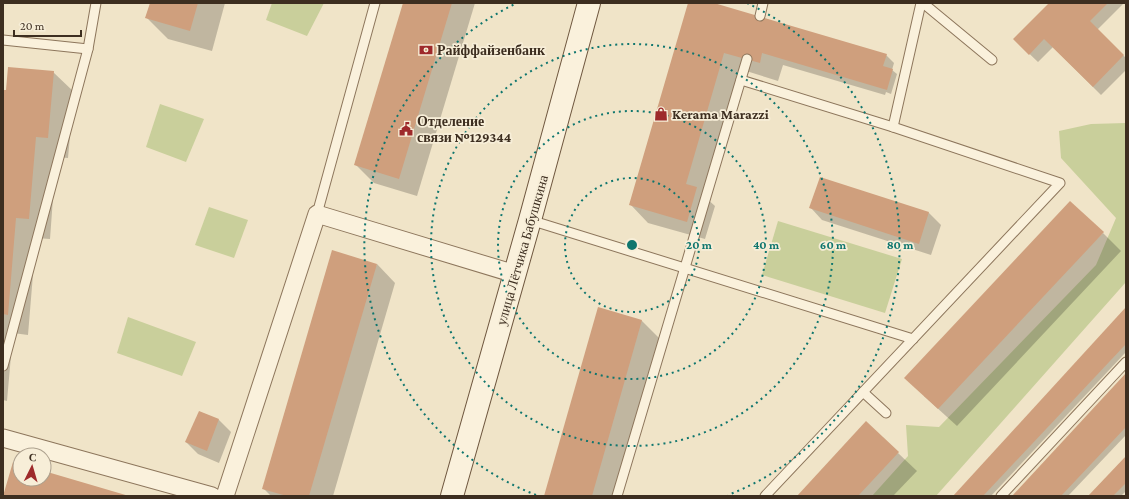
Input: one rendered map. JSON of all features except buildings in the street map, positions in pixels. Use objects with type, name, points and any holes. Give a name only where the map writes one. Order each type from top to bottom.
[{"type":"main road","name":"улица Лётчика Бабушкина","points":[[452,496],[515,274],[589,3]]},
{"type":"street","points":[[225,496],[317,214],[515,274]]},
{"type":"street","points":[[3,438],[212,496]]},
{"type":"lane","points":[[3,366],[88,49],[96,3]]},
{"type":"lane","points":[[317,214],[375,3]]},
{"type":"lane","points":[[760,16],[764,3]]},
{"type":"lane","points":[[893,127],[922,3],[992,60]]},
{"type":"lane","points":[[3,40],[88,49]]},
{"type":"lane","points":[[617,496],[747,59]]},
{"type":"lane","points":[[741,80],[893,127],[1060,183],[765,496]]},
{"type":"lane","points":[[530,220],[913,339]]},
{"type":"lane","points":[[1001,496],[1126,362]]},
{"type":"lane","points":[[863,392],[886,414]]},
{"type":"green space","points":[[272,3],[324,3],[307,36],[266,20]]},
{"type":"green space","points":[[160,104],[204,119],[186,162],[146,147]]},
{"type":"green space","points":[[1126,123],[1126,282],[936,496],[872,496],[908,456],[906,425],[939,427],[1096,265],[1116,218],[1061,158],[1059,131],[1091,124]]},
{"type":"green space","points":[[209,207],[248,220],[234,258],[195,245]]},
{"type":"green space","points":[[778,221],[902,259],[885,313],[762,275]]},
{"type":"green space","points":[[128,317],[196,342],[182,376],[117,353]]},
{"type":"place","name":"Райффайзенбанк","points":[[426,50]]},
{"type":"place","name":"Kerama Marazzi","points":[[661,114]]},
{"type":"place","name":"Отделение связи №129344","points":[[406,129]]}]
